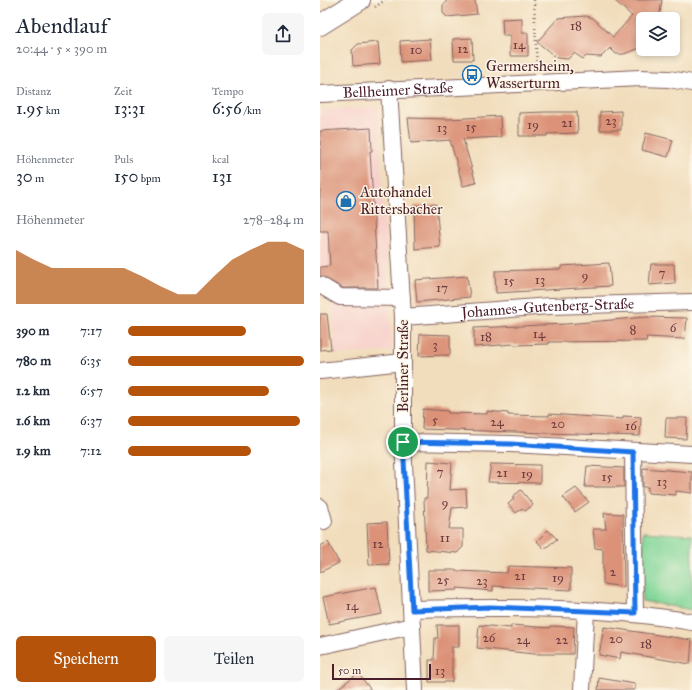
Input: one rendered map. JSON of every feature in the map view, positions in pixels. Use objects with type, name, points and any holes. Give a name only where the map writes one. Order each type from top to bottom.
[{"type":"main road","points":[[320,25],[360,0]]},
{"type":"street","name":"Bellheimer Straße","points":[[320,94],[389,89],[640,78],[669,79],[692,83]]},
{"type":"street","name":"Berliner Straße","points":[[389,89],[403,317],[403,442],[415,690]]},
{"type":"street","points":[[320,285],[340,297],[402,298]]},
{"type":"street","name":"Johannes-Gutenberg-Straße","points":[[403,317],[550,306],[692,302]]},
{"type":"street","points":[[320,371],[403,362]]},
{"type":"street","points":[[403,442],[511,444],[633,452],[692,454]]},
{"type":"street","points":[[633,452],[635,613]]},
{"type":"street","points":[[412,610],[490,607],[586,610],[635,613],[692,622]]},
{"type":"street","points":[[582,690],[586,610]]},
{"type":"street","points":[[320,646],[412,626]]},
{"type":"path","points":[[534,0],[537,73]]},
{"type":"shaded area","points":[[378,107],[392,351],[335,355],[332,302],[320,295],[320,110]]},
{"type":"green space","points":[[643,532],[692,535],[692,610],[642,601]]},
{"type":"building","points":[[446,0],[475,0],[477,14],[447,17],[443,13],[443,5],[446,3]]},
{"type":"building","points":[[614,0],[662,0],[660,12],[636,12],[636,50],[624,54],[616,54],[610,48],[601,57],[586,56],[583,59],[574,53],[568,59],[557,58],[537,42],[558,18],[586,16],[593,18],[613,37],[632,16]]},
{"type":"building","points":[[522,18],[522,33],[528,33],[528,56],[510,56],[510,36],[503,36],[502,19]]},
{"type":"building","points":[[472,38],[473,60],[454,60],[453,39]]},
{"type":"building","points":[[430,39],[432,60],[401,62],[400,41]]},
{"type":"building","points":[[378,42],[380,64],[353,66],[352,50],[358,44]]},
{"type":"building","points":[[621,111],[621,130],[600,130],[600,112]]},
{"type":"building","points":[[577,112],[578,133],[547,134],[547,136],[519,136],[519,113]]},
{"type":"building","points":[[500,116],[501,137],[463,139],[476,183],[463,186],[450,140],[411,143],[408,118],[449,119]]},
{"type":"building","name":"Autohandel Rittersbacher","points":[[371,128],[372,151],[370,151],[378,288],[343,288],[320,276],[320,267],[330,266],[328,231],[320,231],[320,131]]},
{"type":"building","points":[[646,133],[673,140],[668,157],[642,150]]},
{"type":"building","points":[[436,204],[440,247],[415,249],[414,206]]},
{"type":"building","points":[[609,263],[611,286],[496,293],[495,271],[561,269],[561,266]]},
{"type":"building","points":[[651,264],[674,264],[675,283],[649,285]]},
{"type":"building","points":[[467,276],[470,297],[417,302],[415,280]]},
{"type":"building","points":[[320,314],[327,314],[331,349],[320,350]]},
{"type":"building","points":[[646,317],[687,318],[685,339],[646,337],[647,341],[549,342],[549,344],[514,344],[474,347],[474,328],[566,324]]},
{"type":"building","points":[[420,334],[450,335],[450,355],[419,356]]},
{"type":"building","points":[[423,409],[448,411],[448,413],[487,414],[487,411],[508,413],[508,415],[549,416],[549,414],[623,419],[623,416],[641,417],[640,436],[422,429]]},
{"type":"building","points":[[666,418],[687,418],[686,439],[665,438]]},
{"type":"building","points":[[428,461],[452,463],[450,490],[466,489],[467,507],[452,508],[449,529],[463,529],[463,547],[457,553],[426,550],[424,498],[427,498]]},
{"type":"building","points":[[491,464],[540,465],[540,483],[488,482]]},
{"type":"building","points":[[587,466],[624,468],[624,487],[585,487]]},
{"type":"building","points":[[643,468],[692,472],[692,493],[676,491],[676,495],[648,493],[648,487],[643,487]]},
{"type":"building","points":[[576,488],[589,502],[575,512],[563,497]]},
{"type":"building","points":[[521,490],[533,505],[525,511],[522,508],[516,513],[508,504],[514,499],[512,497]]},
{"type":"building","points":[[604,513],[623,514],[624,587],[603,584],[603,549],[595,548],[593,529],[606,529]]},
{"type":"building","points":[[387,522],[389,564],[369,565],[367,523]]},
{"type":"building","points":[[548,530],[557,539],[544,549],[537,541]]},
{"type":"building","points":[[328,542],[339,563],[320,572],[320,546]]},
{"type":"building","points":[[508,566],[571,568],[571,590],[493,586],[493,591],[457,588],[457,590],[428,591],[428,570],[507,573]]},
{"type":"building","points":[[376,587],[382,614],[329,624],[323,597]]},
{"type":"building","points":[[437,625],[459,625],[459,647],[452,647],[452,682],[429,682],[429,660],[434,660],[435,638],[438,638]]},
{"type":"building","points":[[479,625],[511,628],[511,625],[550,628],[550,626],[574,627],[573,654],[534,654],[477,648]]},
{"type":"building","points":[[604,627],[692,640],[690,664],[621,652],[620,659],[599,655]]},
{"type":"building","points":[[358,673],[371,690],[336,690]]},
{"type":"building","points":[[599,678],[635,684],[635,690],[598,690]]},
{"type":"place","name":"Germersheim, Wasserturm","points":[[472,75]]},
{"type":"place","name":"Autohandel Rittersbacher","points":[[346,201]]},
{"type":"route","points":[[403,442],[511,444],[633,452],[635,613],[490,607],[412,610],[403,442]]}]
